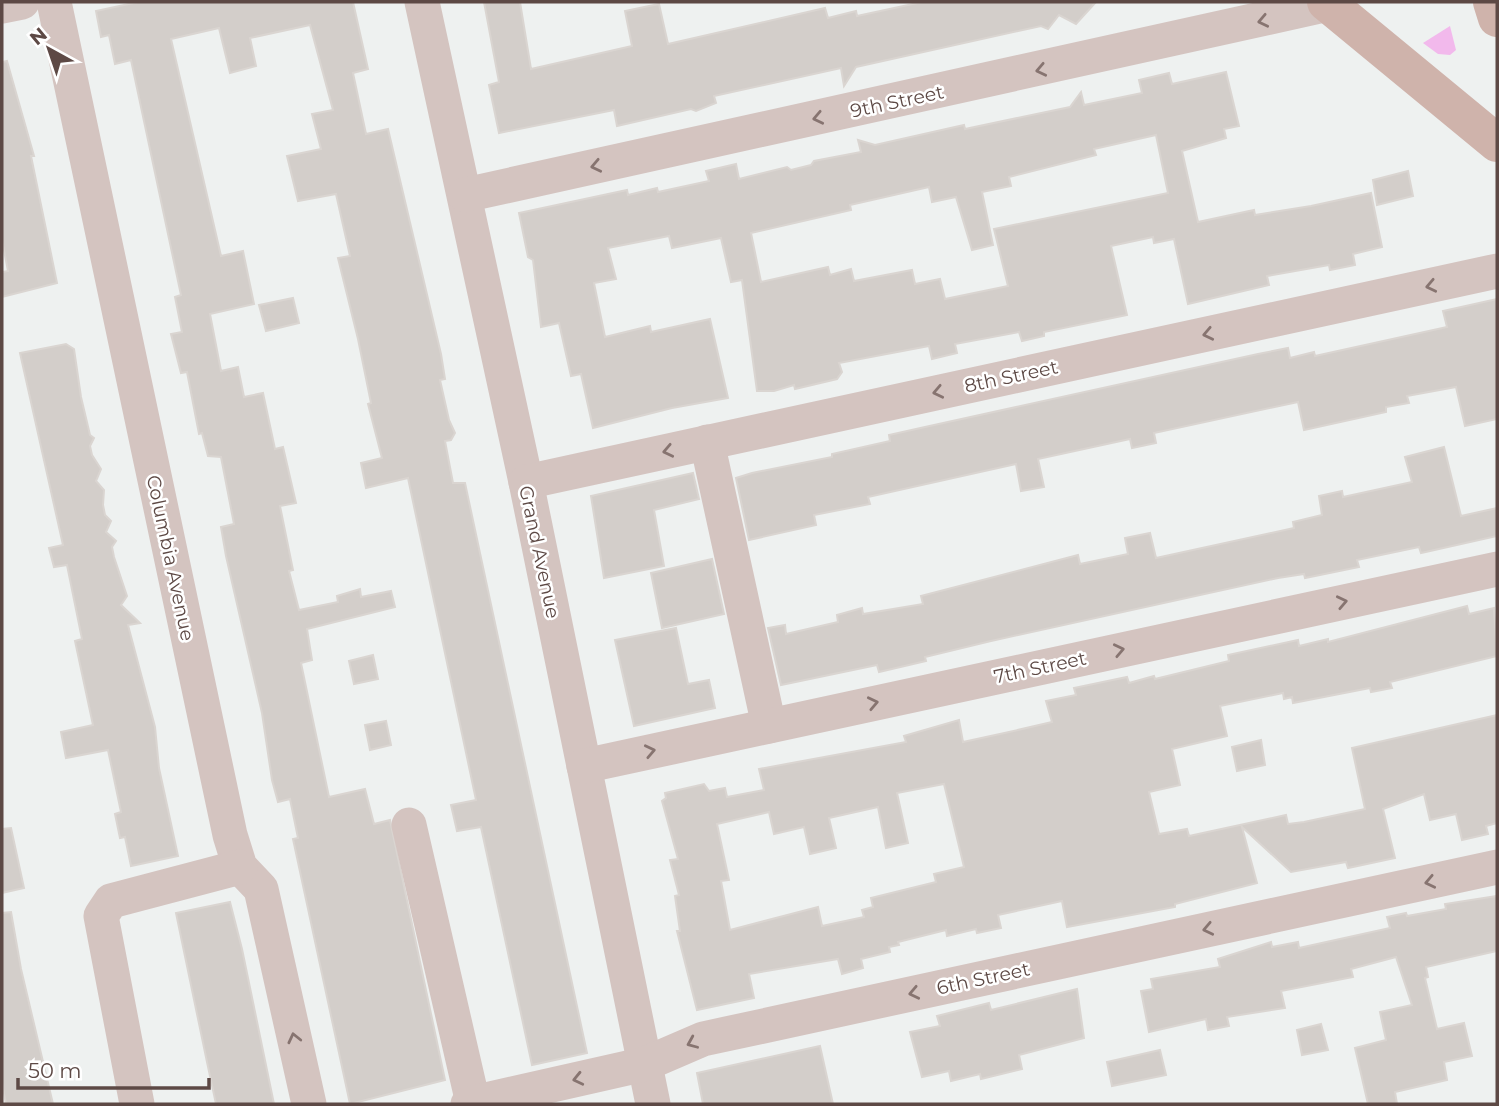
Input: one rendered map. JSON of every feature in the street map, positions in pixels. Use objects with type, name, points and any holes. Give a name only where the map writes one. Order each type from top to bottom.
[{"type":"main road","points":[[1492,2],[1497,18]]},
{"type":"main road","points":[[1327,3],[1497,144]]},
{"type":"street","points":[[2,6],[22,2]]},
{"type":"street","name":"Columbia Avenue","points":[[54,2],[230,835],[240,867],[261,889],[309,1104]]},
{"type":"street","name":"Grand Avenue","points":[[422,2],[526,482],[653,1104]]},
{"type":"street","name":"9th Street","points":[[465,195],[1327,3]]},
{"type":"street","name":"8th Street","points":[[526,482],[1497,271]]},
{"type":"street","points":[[707,442],[769,726]]},
{"type":"street","name":"7th Street","points":[[584,765],[1497,569]]},
{"type":"street","points":[[409,825],[470,1104]]},
{"type":"street","points":[[137,1104],[101,916],[111,901],[240,867]]},
{"type":"street","name":"6th Street","points":[[470,1104],[645,1063],[703,1039],[1497,867]]},
{"type":"shaded area","points":[[1450,26],[1456,50],[1450,55],[1438,54],[1423,43]]},
{"type":"building","points":[[138,2],[353,2],[368,69],[353,73],[366,134],[388,129],[441,354],[445,379],[440,380],[449,420],[455,433],[451,440],[445,441],[453,483],[465,483],[587,1053],[532,1065],[481,827],[457,831],[451,805],[476,800],[408,478],[366,488],[361,463],[382,458],[368,404],[371,403],[358,339],[338,258],[350,256],[336,194],[298,201],[287,156],[321,149],[312,114],[333,110],[310,25],[250,38],[256,66],[230,73],[219,28],[171,39],[221,256],[243,251],[254,304],[210,314],[221,371],[238,367],[244,397],[263,393],[275,449],[283,447],[296,503],[280,506],[293,570],[289,571],[299,610],[338,602],[337,596],[360,589],[361,597],[391,591],[395,607],[307,629],[312,660],[301,663],[329,797],[365,789],[374,824],[390,820],[445,1080],[350,1104],[293,839],[298,838],[290,799],[278,802],[272,780],[262,713],[226,556],[221,527],[234,524],[221,457],[208,456],[202,433],[199,434],[187,372],[181,373],[171,334],[182,332],[175,297],[181,295],[131,60],[115,64],[109,35],[101,37],[96,11]]},
{"type":"building","points":[[484,2],[520,2],[531,69],[632,46],[625,11],[659,4],[668,44],[825,8],[828,18],[856,11],[857,16],[922,2],[1096,2],[1076,24],[1059,15],[1048,29],[1041,26],[856,67],[844,86],[841,68],[714,96],[716,103],[696,111],[691,109],[617,126],[614,110],[499,133],[489,85],[499,82]]},
{"type":"building","points":[[7,61],[34,156],[31,156],[57,283],[2,297],[2,272],[8,271],[2,240],[2,62]]},
{"type":"building","points":[[1226,72],[1239,126],[1224,129],[1226,138],[1182,151],[1198,222],[1254,210],[1255,215],[1311,206],[1371,193],[1382,247],[1353,254],[1355,265],[1330,270],[1329,265],[1267,276],[1269,285],[1188,304],[1174,239],[1154,243],[1153,237],[1111,246],[1127,315],[1044,332],[1044,336],[1022,341],[1019,332],[955,344],[957,353],[932,359],[929,346],[839,363],[842,372],[837,379],[795,389],[794,385],[774,391],[757,391],[742,280],[731,282],[721,238],[672,248],[669,236],[608,248],[616,279],[594,283],[605,337],[650,326],[651,332],[710,319],[728,398],[672,408],[593,428],[581,374],[571,376],[559,323],[541,327],[533,260],[528,257],[519,213],[627,190],[628,195],[657,188],[658,192],[709,181],[706,171],[736,164],[739,179],[787,167],[791,170],[811,165],[814,161],[861,152],[858,140],[875,145],[964,125],[965,129],[1070,107],[1081,92],[1084,105],[1142,93],[1139,80],[1169,73],[1172,84]],"holes":[[[1156,135],[1168,193],[994,229],[1008,286],[945,299],[940,279],[915,284],[912,270],[854,281],[851,269],[830,275],[828,267],[761,282],[751,233],[851,210],[850,205],[929,187],[932,202],[956,197],[972,250],[993,245],[982,192],[1011,186],[1009,177],[1096,155],[1094,149]]]},
{"type":"building","points":[[1408,171],[1413,196],[1377,205],[1373,180]]},
{"type":"building","points":[[293,298],[299,323],[266,331],[259,305]]},
{"type":"building","points":[[1497,299],[1497,419],[1465,426],[1456,387],[1407,396],[1409,403],[1386,407],[1386,412],[1304,430],[1298,402],[1154,433],[1156,443],[1132,448],[1130,439],[1038,459],[1044,487],[1021,491],[1016,464],[868,497],[870,504],[814,515],[816,525],[749,540],[736,478],[890,441],[889,435],[1258,354],[1288,348],[1290,358],[1314,352],[1315,356],[1447,327],[1443,311]]},
{"type":"building","points":[[66,344],[74,349],[81,397],[90,435],[94,438],[90,446],[92,455],[101,469],[96,481],[104,490],[105,515],[111,521],[106,532],[116,541],[112,547],[114,557],[127,596],[121,605],[140,623],[128,625],[155,727],[159,768],[178,856],[131,866],[125,837],[120,838],[115,814],[121,812],[108,750],[66,758],[61,732],[93,725],[75,641],[82,639],[67,565],[54,567],[49,548],[63,545],[20,353]]},
{"type":"building","points":[[1444,447],[1461,516],[1497,508],[1497,536],[1421,553],[1419,547],[1357,560],[1359,567],[1305,578],[1304,574],[1278,578],[1200,595],[991,641],[925,657],[926,661],[879,672],[877,665],[781,685],[768,628],[785,625],[786,634],[838,622],[837,615],[862,608],[863,614],[923,604],[921,596],[1078,555],[1080,564],[1128,554],[1125,538],[1150,533],[1156,558],[1294,528],[1293,522],[1322,515],[1319,496],[1342,491],[1343,497],[1412,482],[1405,457]]},
{"type":"building","points":[[693,473],[699,499],[654,510],[664,566],[604,578],[591,496]]},
{"type":"building","points":[[712,559],[724,614],[662,628],[651,573]]},
{"type":"building","points":[[1467,606],[1469,614],[1494,608],[1497,656],[1390,682],[1392,688],[1371,692],[1370,688],[1293,703],[1292,697],[1284,699],[1283,693],[1220,706],[1227,736],[1172,749],[1180,785],[1149,792],[1159,834],[1187,829],[1189,836],[1286,815],[1288,824],[1365,809],[1352,748],[1497,715],[1497,823],[1486,826],[1488,834],[1462,840],[1456,814],[1430,820],[1424,794],[1383,809],[1395,858],[1348,868],[1346,862],[1291,872],[1242,827],[1257,883],[1175,904],[1175,907],[1067,927],[1062,901],[998,915],[1001,928],[977,933],[976,929],[947,936],[946,930],[898,942],[899,945],[889,947],[890,952],[861,959],[863,968],[842,974],[838,959],[749,974],[754,998],[697,1010],[677,931],[680,931],[675,896],[679,895],[670,860],[678,859],[662,801],[666,798],[665,793],[704,784],[709,791],[725,788],[727,797],[764,790],[759,769],[906,742],[904,736],[959,720],[963,742],[1009,732],[1052,722],[1046,701],[1076,695],[1074,688],[1127,677],[1129,683],[1154,676],[1155,679],[1229,661],[1228,655],[1298,640],[1299,646],[1328,639],[1328,642]],"holes":[[[944,784],[964,867],[934,874],[936,882],[871,898],[873,907],[862,910],[864,917],[822,926],[818,907],[730,930],[721,881],[729,880],[717,824],[769,812],[774,834],[804,827],[810,854],[836,848],[829,818],[878,807],[886,848],[908,843],[897,793]]]},
{"type":"building","points":[[676,628],[688,684],[709,680],[715,708],[634,726],[615,640]]},
{"type":"building","points":[[373,655],[378,679],[354,684],[349,661]]},
{"type":"building","points":[[386,721],[391,745],[370,750],[365,725]]},
{"type":"building","points":[[1261,740],[1265,765],[1237,771],[1232,747]]},
{"type":"building","points":[[11,828],[24,888],[2,893],[2,829]]},
{"type":"building","points":[[1497,896],[1497,951],[1426,967],[1428,977],[1425,978],[1437,1029],[1464,1023],[1472,1056],[1444,1062],[1447,1080],[1395,1092],[1397,1104],[1368,1104],[1355,1048],[1386,1040],[1380,1012],[1412,1005],[1396,957],[1351,969],[1353,977],[1281,991],[1285,1008],[1227,1017],[1229,1026],[1208,1030],[1206,1019],[1149,1032],[1141,991],[1153,989],[1151,979],[1220,967],[1218,959],[1271,942],[1272,947],[1298,942],[1299,948],[1390,928],[1387,917],[1446,909],[1445,904]]},
{"type":"building","points":[[230,902],[274,1104],[216,1104],[176,913]]},
{"type":"building","points":[[11,912],[21,969],[53,1104],[6,1104],[2,1083],[2,913]]},
{"type":"building","points":[[1077,989],[1084,1038],[1019,1055],[1022,1069],[981,1079],[980,1074],[951,1081],[949,1071],[922,1077],[910,1032],[940,1026],[937,1016],[989,1003],[991,1010]]},
{"type":"building","points":[[1321,1024],[1328,1050],[1302,1055],[1297,1030]]},
{"type":"building","points":[[820,1046],[833,1104],[703,1104],[697,1073]]},
{"type":"building","points":[[1160,1050],[1166,1075],[1112,1086],[1107,1062]]}]
